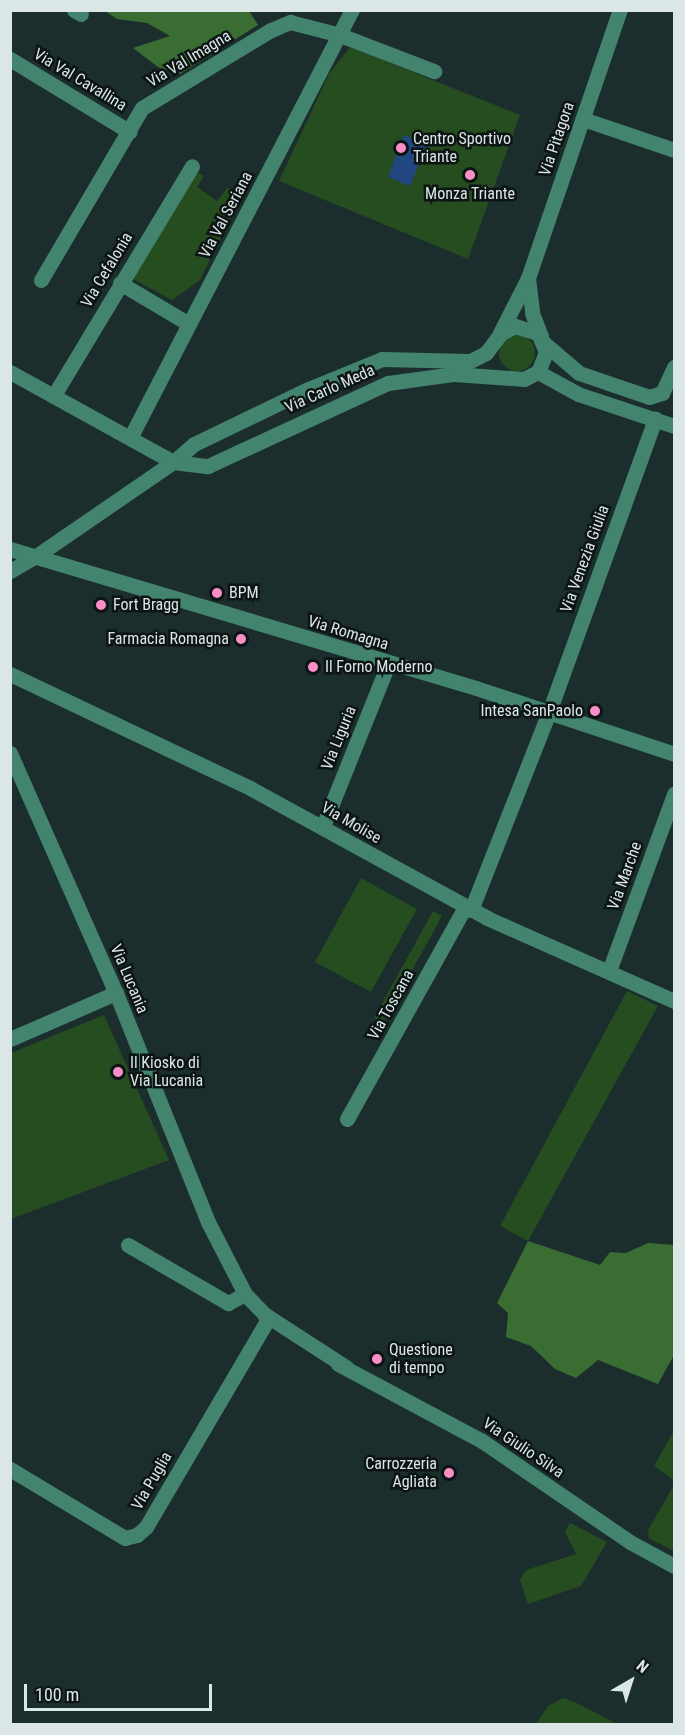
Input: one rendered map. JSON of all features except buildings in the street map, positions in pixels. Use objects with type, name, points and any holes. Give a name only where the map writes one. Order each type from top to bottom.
[{"type":"street","name":"Via Val Seriana","points":[[131,436],[352,10]]},
{"type":"street","name":"Via Pitagora","points":[[497,338],[528,278],[620,10]]},
{"type":"street","name":"Via Val Imagna","points":[[41,280],[130,132],[142,108],[271,30],[290,22],[340,35],[434,70]]},
{"type":"street","name":"Via Val Cavallina","points":[[10,59],[130,132]]},
{"type":"street","points":[[583,119],[675,150]]},
{"type":"street","name":"Via Cefalonia","points":[[54,394],[192,165]]},
{"type":"street","name":"Via Pitagora","points":[[528,278],[532,313],[542,340]]},
{"type":"street","points":[[120,283],[189,324]]},
{"type":"street","name":"Via Carlo Meda","points":[[10,572],[173,462],[194,444],[231,425],[382,359],[465,362],[483,355],[497,338],[523,326],[542,340]]},
{"type":"street","points":[[497,338],[494,362],[513,378]]},
{"type":"street","points":[[542,340],[579,373],[649,397],[662,393],[675,367]]},
{"type":"street","points":[[538,372],[545,360],[542,340]]},
{"type":"street","name":"Via Carlo Meda","points":[[10,372],[131,436],[173,462],[208,466],[388,383],[444,374],[513,378],[573,391],[675,426]]},
{"type":"street","name":"Via Carlo Meda","points":[[513,378],[538,372],[573,391]]},
{"type":"street","name":"Via Venezia Giulia","points":[[549,712],[655,419]]},
{"type":"street","name":"Via Romagna","points":[[10,549],[549,712],[675,754]]},
{"type":"street","name":"Via Liguria","points":[[323,826],[388,664]]},
{"type":"street","name":"Via Molise","points":[[10,674],[178,751],[323,826],[468,908],[675,1001]]},
{"type":"street","name":"Via Toscana","points":[[347,1119],[468,908],[549,712]]},
{"type":"street","name":"Via Lucania","points":[[10,753],[116,993],[208,1222],[213,1244],[241,1298]]},
{"type":"street","name":"Via Marche","points":[[609,971],[675,794]]},
{"type":"street","points":[[10,1038],[116,993]]},
{"type":"street","name":"Via Giulio Silva","points":[[128,1245],[213,1297],[228,1303],[241,1298],[267,1321],[482,1441],[630,1542],[675,1566]]},
{"type":"street","name":"Via Puglia","points":[[10,1470],[125,1538],[137,1535],[146,1527],[267,1321]]},
{"type":"green space","points":[[105,11],[249,11],[258,25],[180,74],[158,67],[133,48],[170,36],[147,23],[117,19]]},
{"type":"green space","name":"Centro Sportivo Triante","points":[[350,47],[520,115],[468,259],[279,181],[329,74]]},
{"type":"green space","points":[[195,171],[204,176],[197,187],[217,201],[227,188],[242,195],[200,280],[172,300],[131,278]]},
{"type":"green space","points":[[517,335],[530,340],[535,353],[530,366],[517,371],[504,366],[499,353],[504,340]]},
{"type":"green space","points":[[361,878],[417,909],[371,992],[315,962]]},
{"type":"green space","points":[[433,911],[442,916],[383,1023],[374,1018]]},
{"type":"green space","points":[[627,991],[658,1006],[528,1241],[500,1226]]},
{"type":"green space","points":[[104,1015],[169,1160],[11,1219],[11,1053]]},
{"type":"green space","points":[[528,1241],[600,1265],[610,1252],[626,1253],[648,1243],[674,1245],[674,1355],[658,1384],[598,1360],[576,1378],[555,1369],[531,1346],[506,1337],[508,1313],[497,1303]]},
{"type":"green space","points":[[674,1431],[674,1480],[654,1466]]},
{"type":"green space","points":[[674,1485],[674,1551],[649,1538],[648,1530]]},
{"type":"green space","points":[[570,1523],[607,1542],[581,1586],[528,1604],[520,1580],[526,1570],[576,1554],[565,1532]]},
{"type":"green space","points":[[563,1698],[617,1724],[536,1724],[548,1706]]},
{"type":"water","points":[[404,135],[427,144],[410,186],[388,177]]},
{"type":"place","name":"Centro Sportivo Triante","points":[[401,148]]},
{"type":"place","name":"Monza Triante","points":[[470,175]]},
{"type":"place","name":"BPM","points":[[217,593]]},
{"type":"place","name":"Fort Bragg","points":[[101,605]]},
{"type":"place","name":"Farmacia Romagna","points":[[241,639]]},
{"type":"place","name":"Il Forno Moderno","points":[[313,667]]},
{"type":"place","name":"Intesa SanPaolo","points":[[595,711]]},
{"type":"place","name":"Il Kiosko di Via Lucania","points":[[118,1072]]},
{"type":"place","name":"Questione di tempo","points":[[377,1359]]},
{"type":"place","name":"Carrozzeria Agliata","points":[[449,1473]]}]
